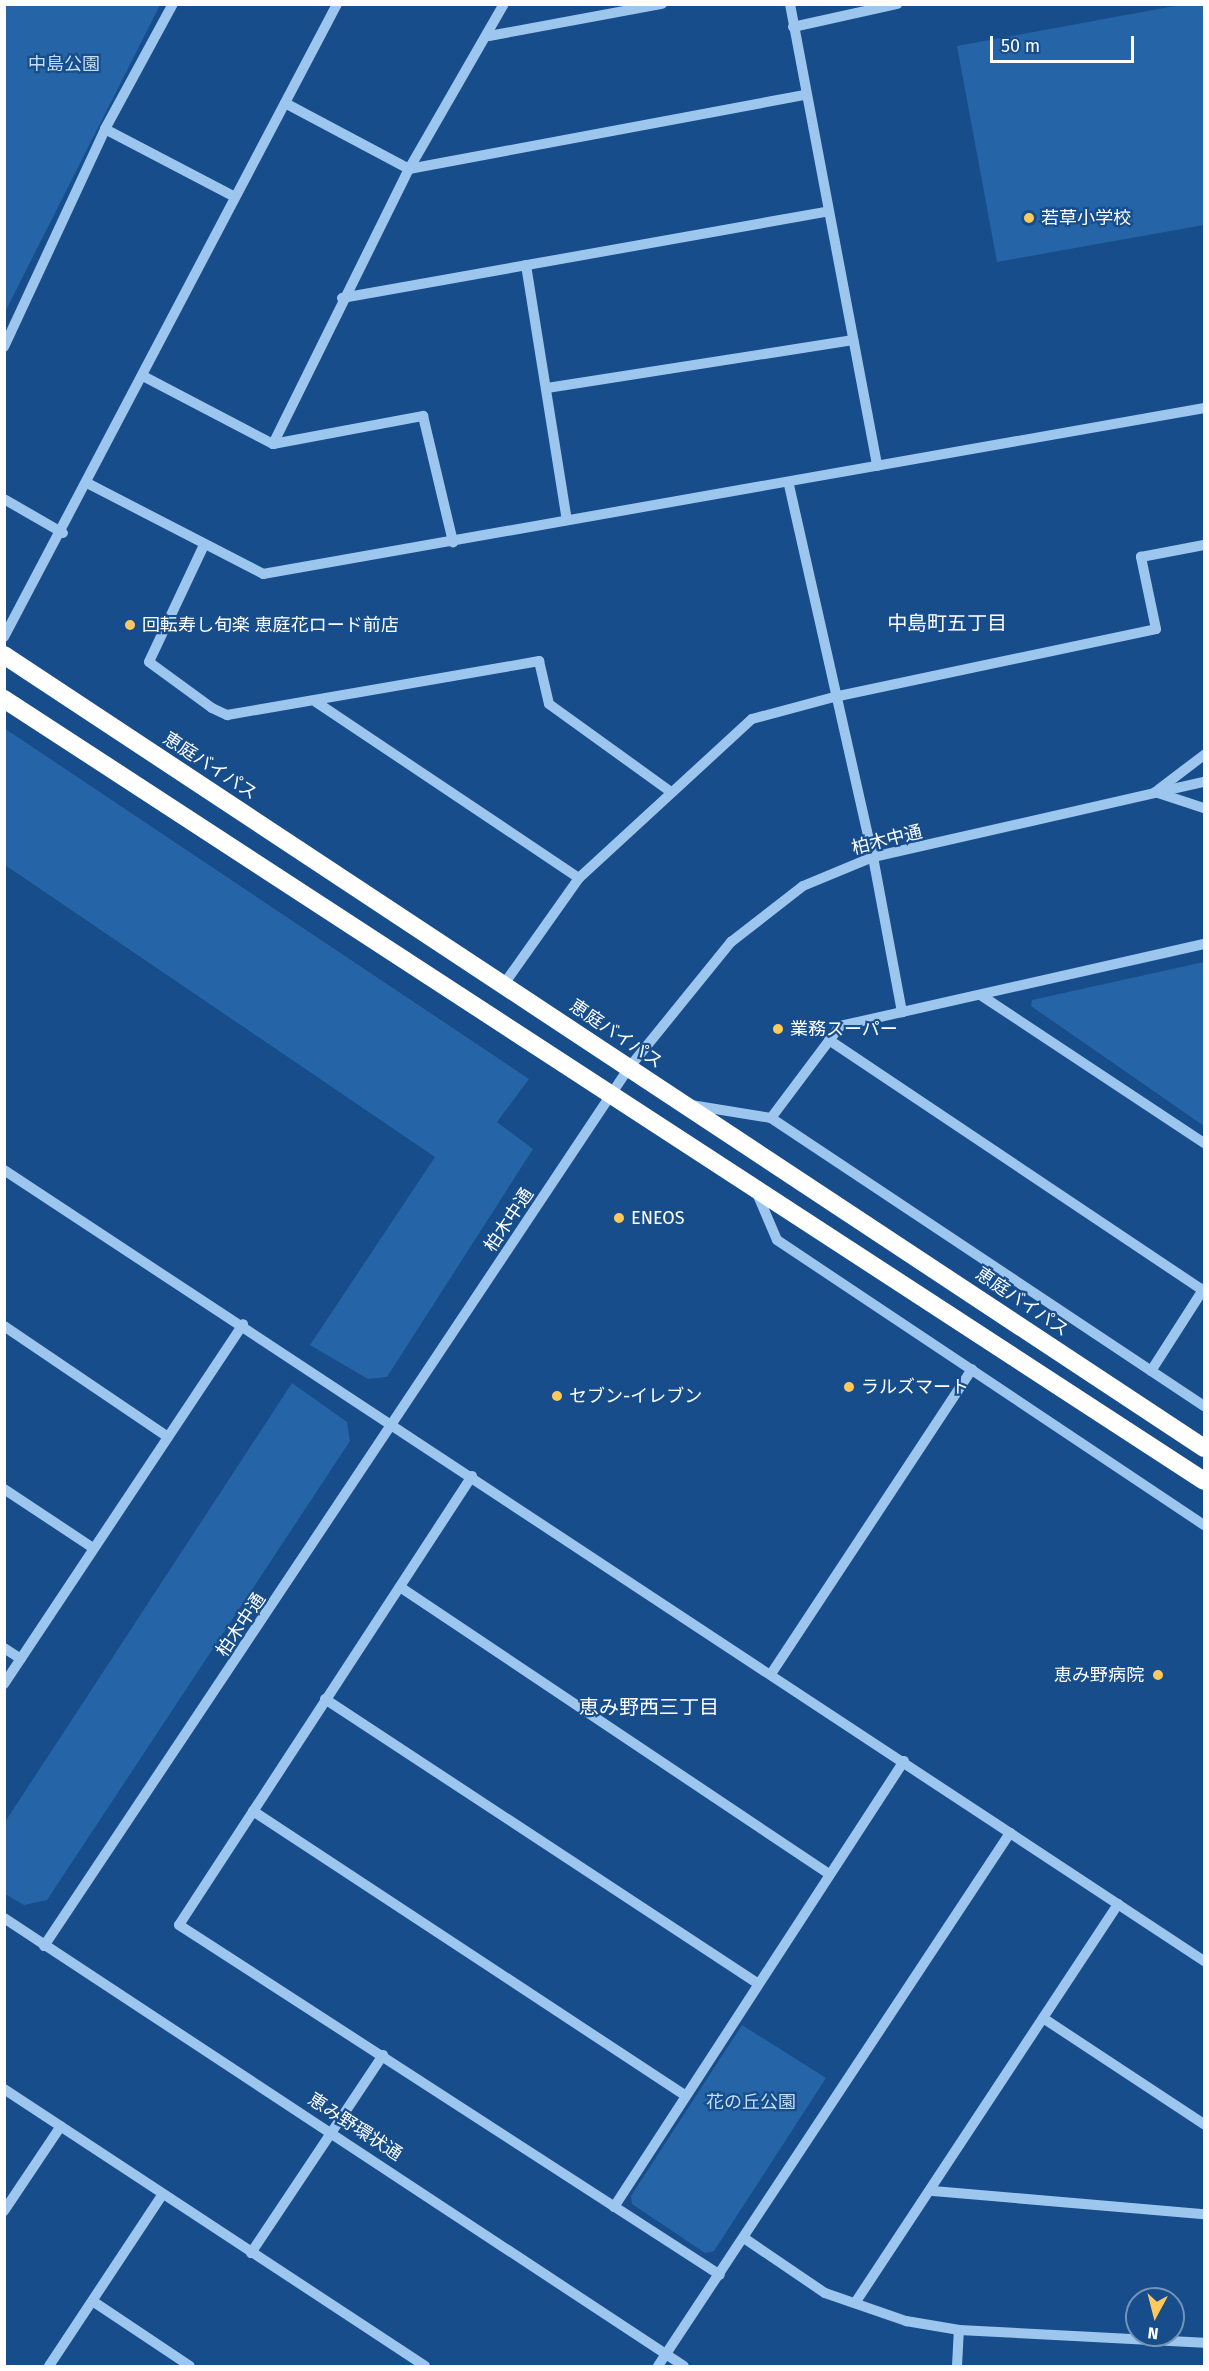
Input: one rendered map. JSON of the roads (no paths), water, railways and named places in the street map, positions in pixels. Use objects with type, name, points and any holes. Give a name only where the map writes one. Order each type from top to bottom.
[{"type":"highway","name":"恵庭バイパス","points":[[4,655],[1204,1448]]},
{"type":"highway","points":[[4,699],[753,1183],[1204,1481]]},
{"type":"street","points":[[4,346],[105,129],[173,4]]},
{"type":"street","points":[[4,637],[89,484],[233,196],[337,4]]},
{"type":"street","points":[[273,444],[342,298],[409,169],[489,36],[504,4]]},
{"type":"street","points":[[489,36],[662,4]]},
{"type":"street","points":[[790,4],[878,466]]},
{"type":"street","points":[[793,27],[897,4]]},
{"type":"street","points":[[285,103],[409,169],[806,95]]},
{"type":"street","points":[[105,129],[233,196]]},
{"type":"street","points":[[342,298],[828,210]]},
{"type":"street","points":[[526,265],[567,520]]},
{"type":"street","points":[[547,388],[853,340]]},
{"type":"street","points":[[143,376],[273,444],[423,416],[453,542]]},
{"type":"street","points":[[89,484],[263,574],[567,520],[789,485],[878,466],[1204,408]]},
{"type":"street","points":[[789,485],[834,697],[873,857],[902,1012]]},
{"type":"street","points":[[4,499],[63,533]]},
{"type":"street","points":[[204,545],[149,662],[227,715],[316,702],[539,661],[549,704],[671,792]]},
{"type":"street","points":[[504,984],[579,878],[752,719],[834,697],[1156,629],[1141,557],[1204,545]]},
{"type":"street","points":[[316,702],[579,878]]},
{"type":"street","points":[[1155,792],[1204,755]]},
{"type":"street","name":"柏木中通","points":[[44,1946],[628,1069],[705,969],[751,923],[803,886],[873,857],[1204,782]]},
{"type":"street","points":[[1155,792],[1204,808]]},
{"type":"street","points":[[771,1118],[840,1026],[982,996],[1204,944]]},
{"type":"street","points":[[982,996],[1204,1143]]},
{"type":"street","points":[[830,1040],[1204,1290],[1151,1371]]},
{"type":"street","points":[[684,1104],[771,1118],[1204,1406]]},
{"type":"street","points":[[4,1170],[243,1324],[1204,1961]]},
{"type":"street","points":[[753,1183],[777,1240],[1204,1525]]},
{"type":"street","points":[[4,1684],[243,1324]]},
{"type":"street","points":[[4,1326],[168,1437]]},
{"type":"street","points":[[771,1674],[972,1369]]},
{"type":"street","points":[[472,1476],[179,1925],[720,2275]]},
{"type":"street","points":[[4,1489],[93,1548]]},
{"type":"street","points":[[400,1587],[829,1874]]},
{"type":"street","points":[[4,1648],[21,1659]]},
{"type":"street","points":[[325,1699],[757,1983]]},
{"type":"street","points":[[614,2207],[757,1983],[904,1761]]},
{"type":"street","points":[[253,1810],[686,2096]]},
{"type":"street","points":[[658,2367],[1011,1833]]},
{"type":"street","points":[[855,2303],[933,2191],[1118,1904]]},
{"type":"street","name":"恵み野環状通","points":[[4,1918],[332,2131],[684,2367]]},
{"type":"street","points":[[1043,2018],[1204,2124]]},
{"type":"street","points":[[251,2253],[383,2055]]},
{"type":"street","points":[[4,2088],[162,2195],[425,2367]]},
{"type":"street","points":[[4,2211],[61,2126]]},
{"type":"street","points":[[933,2191],[1204,2214]]},
{"type":"street","points":[[49,2367],[94,2302],[162,2195]]},
{"type":"street","points":[[744,2238],[825,2293],[906,2321],[959,2330],[1204,2343]]},
{"type":"street","points":[[94,2302],[190,2367]]},
{"type":"street","points":[[957,2367],[959,2330]]},
{"type":"place","name":"若草小学校","points":[[1029,218]]},
{"type":"place","name":"回転寿し旬楽 恵庭花ロード前店","points":[[130,625]]},
{"type":"place","name":"業務スーパー","points":[[778,1029]]},
{"type":"place","name":"ENEOS","points":[[619,1218]]},
{"type":"place","name":"ラルズマート","points":[[849,1387]]},
{"type":"place","name":"セブン-イレブン","points":[[557,1396]]},
{"type":"place","name":"恵み野病院","points":[[1158,1675]]},
{"type":"district","name":"中島町五丁目","points":[[947,623]]},
{"type":"district","name":"恵み野西三丁目","points":[[649,1707]]},
{"type":"park label","name":"中島公園","points":[[64,64]]},
{"type":"park label","name":"花の丘公園","points":[[751,2102]]}]
